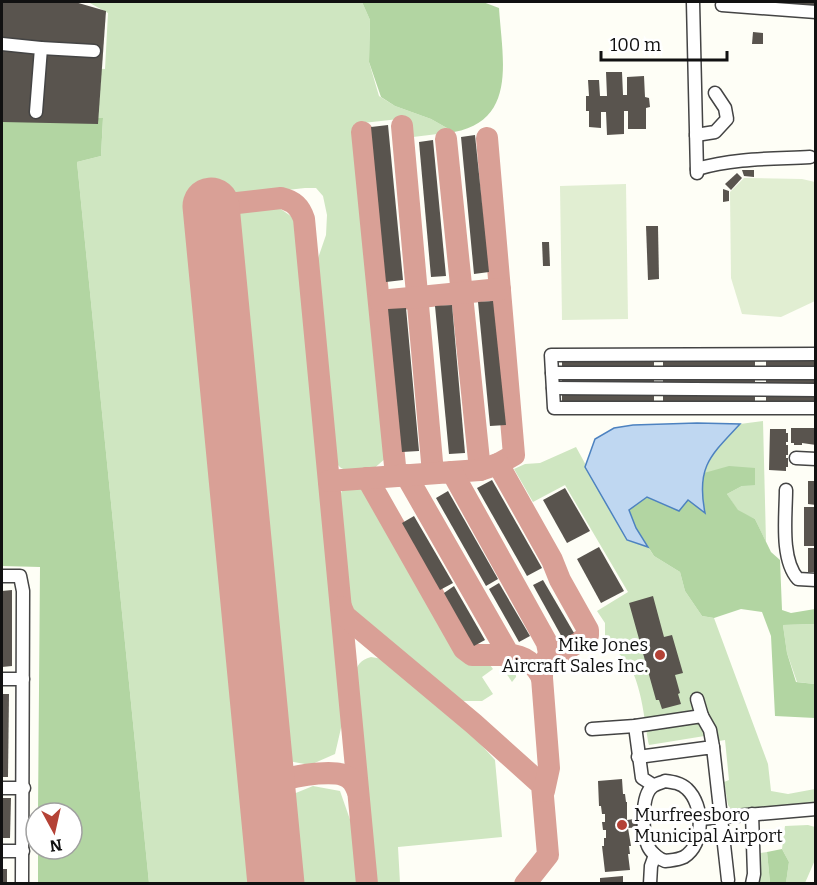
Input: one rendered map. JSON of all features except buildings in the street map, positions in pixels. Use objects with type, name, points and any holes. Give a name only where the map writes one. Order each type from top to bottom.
[{"type":"street","points":[[693,2],[697,171],[717,164],[810,157]]},
{"type":"street","points":[[722,4],[816,12]]},
{"type":"street","points":[[2,44],[94,51]]},
{"type":"street","points":[[36,112],[41,48]]},
{"type":"street","points":[[696,135],[715,132],[727,119],[725,108],[715,93]]},
{"type":"street","points":[[761,353],[761,407]]},
{"type":"street","points":[[659,354],[659,408]]},
{"type":"street","points":[[816,354],[551,355],[554,408],[816,408]]},
{"type":"street","points":[[552,373],[816,373]]},
{"type":"street","points":[[553,388],[816,390]]},
{"type":"street","points":[[796,458],[816,459]]},
{"type":"street","points":[[786,490],[787,560],[791,571],[798,579],[816,580]]},
{"type":"street","points":[[2,576],[20,576],[24,591],[22,884]]},
{"type":"street","points":[[2,679],[23,679]]},
{"type":"street","points":[[697,699],[702,716],[710,730],[713,747],[728,880]]},
{"type":"street","points":[[592,729],[635,726],[702,716]]},
{"type":"street","points":[[635,726],[642,778],[653,785]]},
{"type":"street","points":[[638,757],[713,747]]},
{"type":"street","points":[[665,781],[672,782],[688,790],[700,819],[695,843],[687,854],[677,860],[665,861],[655,855],[648,846],[644,817],[646,798],[653,785],[665,781]]},
{"type":"street","points":[[2,788],[24,788]]},
{"type":"street","points":[[700,819],[816,809]]},
{"type":"street","points":[[752,814],[754,874],[752,884]]},
{"type":"street","points":[[2,852],[23,851]]},
{"type":"street","points":[[650,884],[651,866],[655,855]]},
{"type":"green space","points":[[88,2],[362,2],[370,20],[369,62],[379,96],[395,106],[431,119],[454,132],[413,137],[409,134],[408,118],[354,124],[387,457],[371,471],[352,471],[342,468],[332,453],[315,267],[326,235],[327,215],[323,196],[316,188],[305,188],[188,201],[256,883],[149,883],[77,162],[101,156],[103,119],[49,118],[52,66],[105,69],[108,13]]},
{"type":"green space","points":[[362,2],[483,2],[499,8],[502,84],[497,100],[488,114],[474,125],[454,132],[431,119],[395,106],[381,97],[369,62],[370,20]]},
{"type":"green space","points":[[2,118],[103,118],[101,156],[77,162],[149,883],[38,883],[38,861],[84,861],[84,801],[38,801],[40,567],[2,566]]},
{"type":"green space","points":[[744,178],[802,179],[815,182],[815,301],[781,317],[742,314],[731,278],[730,192]]},
{"type":"green space","points":[[626,184],[628,319],[562,320],[560,186]]},
{"type":"green space","points":[[275,205],[295,219],[344,715],[335,754],[310,765],[283,760],[230,223],[241,210]]},
{"type":"green space","points":[[763,421],[766,542],[755,519],[738,511],[727,494],[742,486],[704,473],[713,453],[740,424]]},
{"type":"green space","points":[[576,447],[627,540],[648,547],[654,556],[680,572],[685,591],[702,616],[714,618],[768,764],[771,791],[788,794],[815,789],[815,803],[731,809],[728,805],[724,782],[729,780],[725,740],[719,741],[717,734],[649,745],[642,702],[633,673],[617,652],[605,648],[605,623],[597,611],[628,592],[565,485],[533,502],[514,469],[525,464],[540,463]]},
{"type":"green space","points":[[729,466],[755,468],[755,485],[742,486],[727,494],[738,510],[755,519],[771,552],[780,560],[782,610],[791,613],[815,609],[815,624],[783,625],[787,653],[796,682],[815,684],[815,718],[775,716],[771,636],[762,612],[741,609],[714,618],[702,616],[685,591],[680,572],[654,556],[636,528],[629,510],[647,497],[679,511],[688,500],[705,512],[701,491],[704,473]]},
{"type":"green space","points":[[349,486],[359,487],[368,494],[459,658],[487,661],[493,669],[482,677],[493,694],[482,701],[458,701],[354,615],[346,596],[337,501],[342,491]]},
{"type":"green space","points":[[815,624],[815,684],[797,682],[787,653],[783,625]]},
{"type":"green space","points":[[371,657],[383,659],[456,717],[495,760],[502,837],[398,847],[400,883],[375,883],[354,676],[360,664]]},
{"type":"green space","points":[[498,661],[507,661],[515,666],[516,677],[512,682]]},
{"type":"green space","points":[[313,786],[340,791],[354,831],[360,883],[294,883],[286,797]]},
{"type":"green space","points":[[785,826],[815,827],[815,860],[805,883],[786,883],[789,862],[782,849]]},
{"type":"green space","points":[[782,849],[789,862],[786,883],[770,883],[767,852]]},
{"type":"green space","points":[[767,852],[770,883],[760,884],[760,853]]},
{"type":"water","points":[[740,424],[713,454],[704,473],[702,484],[705,513],[688,500],[679,511],[647,497],[629,510],[636,528],[648,547],[627,540],[585,467],[595,439],[614,428],[633,425]]},
{"type":"taxiway","points":[[402,126],[433,473]]},
{"type":"taxiway","points":[[362,132],[396,476]]},
{"type":"taxiway","points":[[487,138],[514,455],[498,464]]},
{"type":"taxiway","points":[[446,139],[480,470]]},
{"type":"taxiway","points":[[211,206],[281,198],[296,205],[304,219],[367,884]]},
{"type":"taxiway","points":[[380,301],[500,289]]},
{"type":"taxiway","points":[[406,475],[509,655],[529,662],[542,678],[542,668],[546,661],[584,639],[588,635],[588,630],[498,464],[480,470],[452,472]]},
{"type":"taxiway","points":[[329,481],[452,472],[547,643],[549,653],[546,661]]},
{"type":"taxiway","points":[[367,478],[464,649],[472,655],[509,655]]},
{"type":"taxiway","points":[[341,607],[345,616],[474,724],[542,785],[548,855],[525,884]]},
{"type":"taxiway","points":[[542,678],[549,768],[544,791]]},
{"type":"taxiway","points":[[264,761],[272,773],[287,778]]},
{"type":"taxiway","points":[[269,808],[270,793],[274,785],[286,779],[307,775],[328,773],[343,775],[353,782],[358,792]]},
{"type":"runway","points":[[211,206],[276,884]]},
{"type":"place","name":"Mike Jones Aircraft Sales Inc.","points":[[660,655]]},
{"type":"place","name":"Murfreesboro Municipal Airport","points":[[622,825]]}]
